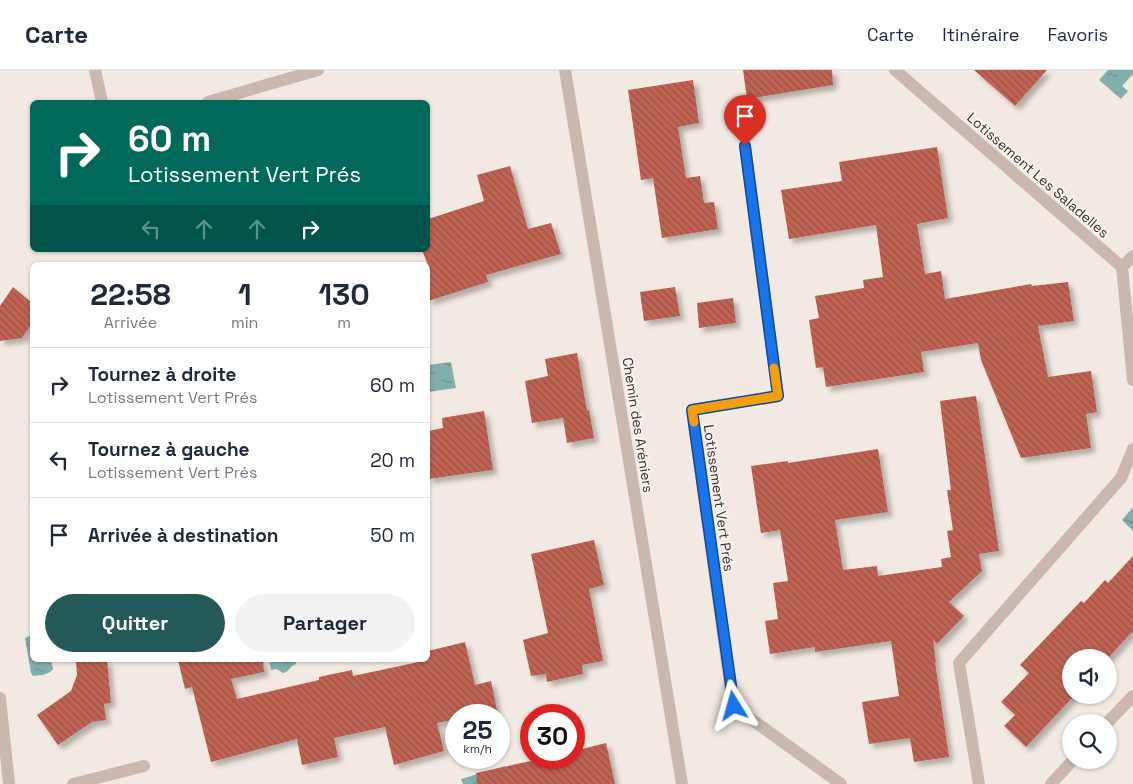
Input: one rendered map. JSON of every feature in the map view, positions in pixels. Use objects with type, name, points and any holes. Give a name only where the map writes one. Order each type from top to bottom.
[{"type":"street","points":[[95,70],[102,100]]},
{"type":"street","points":[[215,100],[318,70]]},
{"type":"street","name":"Chemin des Aréniers","points":[[566,70],[682,784]]},
{"type":"street","name":"Lotissement Les Saladelles","points":[[895,70],[1122,267]]},
{"type":"street","name":"Lotissement Vert Prés","points":[[745,146],[778,396],[692,410],[734,706],[841,784]]},
{"type":"street","points":[[1133,256],[1122,267],[1133,380]]},
{"type":"street","points":[[979,784],[959,662],[1121,478],[1133,450]]},
{"type":"street","points":[[1116,714],[1133,696]]},
{"type":"street","points":[[0,698],[10,784]]},
{"type":"street","points":[[73,784],[144,766]]},
{"type":"street","points":[[1051,784],[1065,769]]},
{"type":"water","points":[[1108,70],[1133,70],[1133,74],[1122,86],[1128,91],[1121,99],[1099,80]]},
{"type":"water","points":[[451,362],[456,388],[430,392],[430,365]]},
{"type":"water","points":[[1133,507],[1133,531],[1122,520]]},
{"type":"water","points":[[30,636],[30,662],[51,662],[53,669],[47,674],[33,676],[31,673],[25,638]]},
{"type":"water","points":[[269,662],[296,662],[296,664],[283,673],[276,669],[271,670]]},
{"type":"water","points":[[495,769],[506,769],[510,784],[463,784],[461,779]]},
{"type":"building","points":[[743,70],[832,70],[833,85],[747,99]]},
{"type":"building","points":[[974,70],[1047,70],[1015,106]]},
{"type":"building","points":[[693,80],[699,123],[678,127],[686,178],[700,176],[704,203],[714,202],[718,229],[662,238],[653,178],[641,180],[628,90]]},
{"type":"building","points":[[937,147],[948,218],[917,224],[925,274],[941,271],[945,299],[1031,284],[1032,286],[1068,282],[1074,321],[1038,326],[1048,377],[1091,371],[1097,412],[1086,414],[1091,448],[1021,458],[981,360],[978,343],[921,352],[924,372],[826,387],[823,367],[816,368],[809,320],[819,318],[815,296],[864,288],[863,280],[883,277],[876,225],[789,239],[781,190],[842,181],[839,162]]},
{"type":"building","points":[[510,166],[528,229],[551,223],[561,254],[486,275],[488,282],[430,300],[430,262],[427,262],[423,252],[430,252],[430,218],[484,201],[477,175]]},
{"type":"building","points":[[13,287],[30,301],[30,326],[22,338],[0,341],[0,306]]},
{"type":"building","points":[[675,287],[680,316],[644,321],[640,292]]},
{"type":"building","points":[[733,298],[736,323],[699,328],[697,303]]},
{"type":"building","points":[[577,353],[587,411],[589,410],[594,438],[567,443],[563,418],[532,423],[525,381],[548,376],[545,359]]},
{"type":"building","points":[[976,396],[999,551],[979,554],[982,571],[949,602],[964,616],[937,644],[933,640],[949,757],[914,762],[910,738],[869,744],[862,702],[899,696],[891,641],[815,652],[815,647],[770,654],[765,621],[778,619],[773,583],[788,581],[780,530],[761,533],[751,466],[788,461],[788,463],[878,449],[888,512],[835,520],[843,570],[877,566],[878,576],[942,567],[941,559],[951,557],[947,531],[953,530],[947,490],[951,490],[940,401]]},
{"type":"building","points":[[484,411],[493,470],[430,479],[430,431],[443,428],[442,418]]},
{"type":"building","points":[[594,540],[604,585],[589,589],[603,661],[582,665],[583,674],[547,682],[546,674],[531,676],[523,640],[548,633],[531,554]]},
{"type":"building","points":[[1133,556],[1133,631],[1116,649],[1062,649],[1062,704],[1067,704],[1026,747],[1004,726],[1015,715],[1001,702],[1029,673],[1020,665],[1081,601],[1084,603],[1105,580],[1108,583]]},
{"type":"building","points":[[465,642],[475,685],[491,681],[496,704],[445,704],[445,721],[437,723],[444,751],[394,765],[385,727],[334,738],[338,757],[302,765],[297,739],[211,762],[192,687],[185,689],[178,662],[263,662],[264,672],[231,679],[237,699],[319,680],[319,677],[352,670],[353,676],[419,662],[430,662],[430,651]]},
{"type":"building","points":[[76,662],[107,662],[111,703],[104,704],[106,720],[92,722],[58,745],[37,715],[71,691],[77,675]]},
{"type":"building","points":[[606,743],[615,784],[477,784],[476,773],[494,769],[510,769],[510,766],[520,763],[520,769],[585,769],[585,748]]},
{"type":"slow traffic","points":[[694,422],[692,410],[778,396],[774,368]]},
{"type":"route","points":[[734,706],[692,410],[778,396],[745,146]]}]
